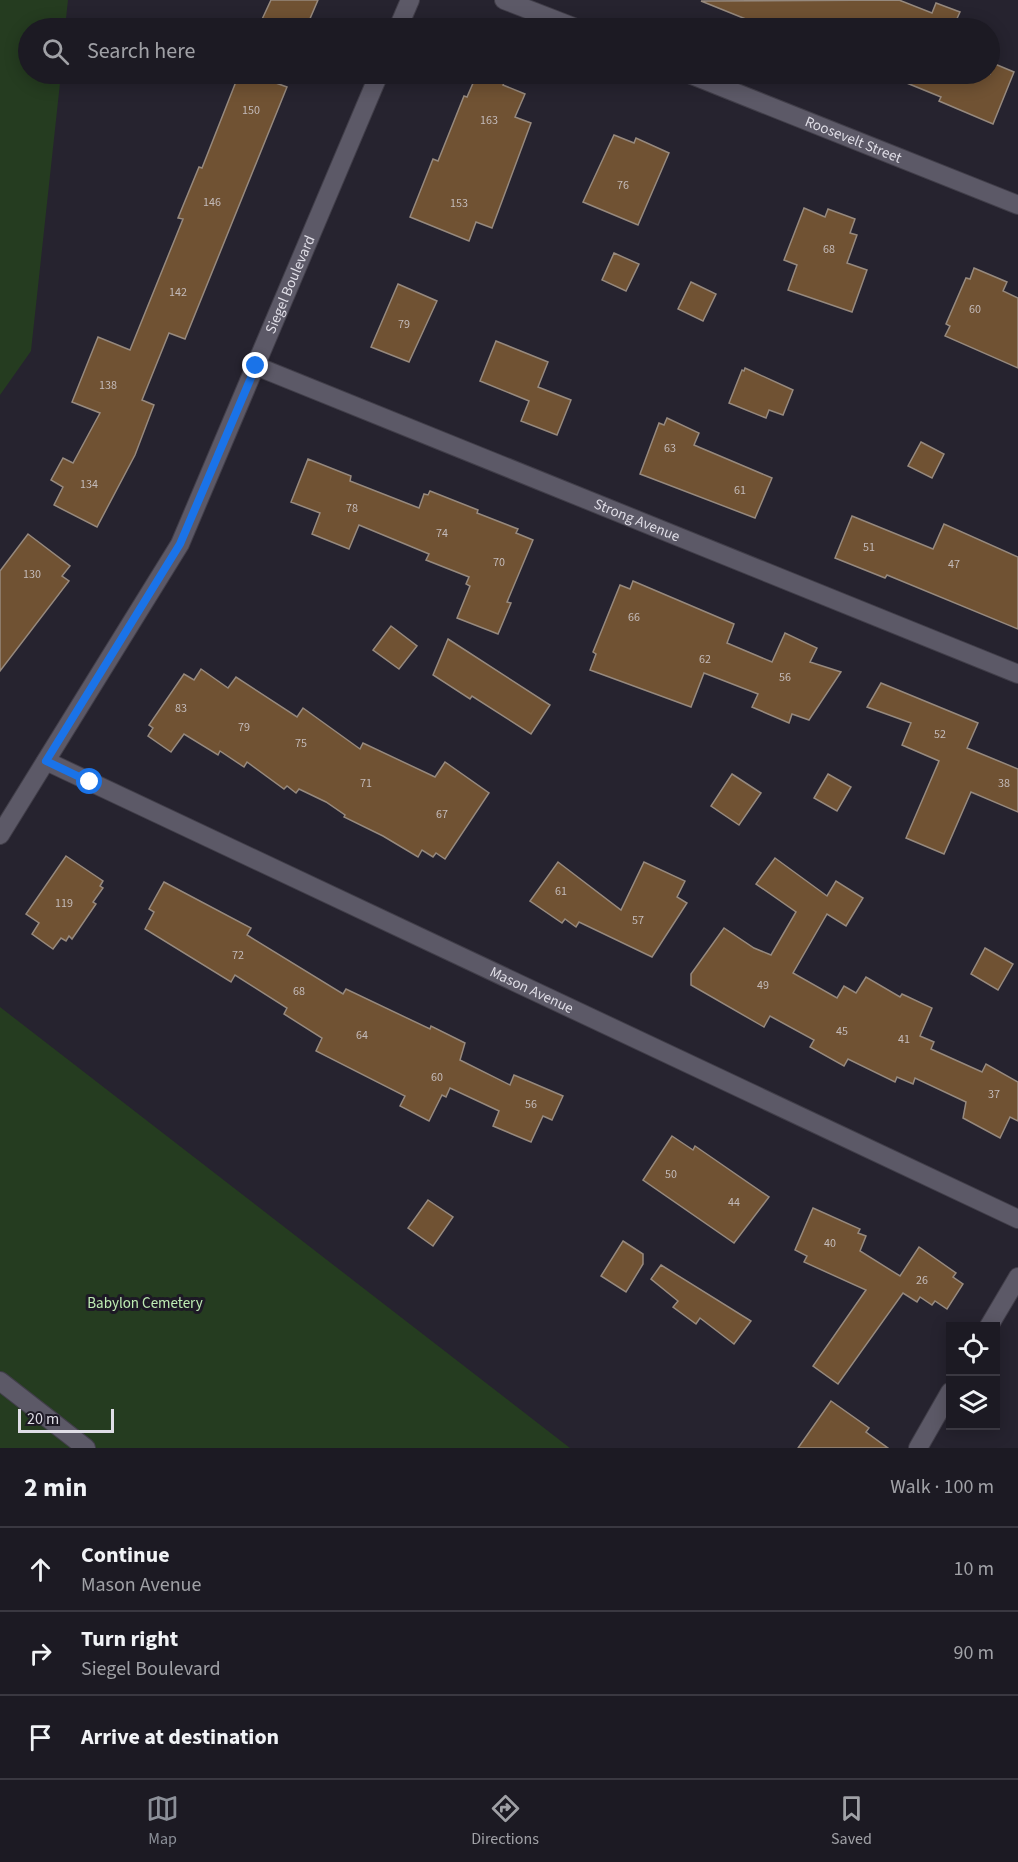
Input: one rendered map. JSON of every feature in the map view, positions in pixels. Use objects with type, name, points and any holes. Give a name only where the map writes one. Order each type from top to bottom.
[{"type":"street","points":[[402,18],[410,0]]},
{"type":"street","points":[[504,0],[550,18]]},
{"type":"street","name":"Siegel Boulevard","points":[[0,835],[180,544],[375,84]]},
{"type":"street","name":"Roosevelt Street","points":[[714,84],[1018,205]]},
{"type":"street","name":"Strong Avenue","points":[[256,366],[1018,674]]},
{"type":"street","name":"Mason Avenue","points":[[46,761],[1018,1219]]},
{"type":"street","points":[[991,1322],[1018,1277]]},
{"type":"street","points":[[0,1381],[86,1448]]},
{"type":"street","points":[[918,1448],[946,1400]]},
{"type":"green space","points":[[0,0],[68,0],[66,18],[18,18],[18,84],[60,84],[31,351],[0,395]]},
{"type":"green space","name":"Babylon Cemetery","points":[[0,1007],[570,1448],[0,1448]]},
{"type":"building","points":[[271,0],[318,0],[310,18],[263,18]]},
{"type":"building","points":[[899,0],[932,13],[936,3],[960,12],[957,18],[743,18],[701,1]]},
{"type":"building","points":[[1000,66],[1014,72],[993,124],[939,101],[941,97],[909,84],[1000,84]]},
{"type":"building","points":[[235,84],[279,84],[287,87],[185,339],[169,333],[142,400],[154,405],[135,455],[97,527],[54,505],[63,487],[51,480],[63,458],[73,463],[100,413],[72,402],[98,337],[130,350],[183,219],[178,218],[199,167],[202,168]]},
{"type":"building","points":[[473,84],[503,84],[525,94],[515,117],[531,123],[492,228],[476,222],[469,241],[410,217],[433,159],[438,161],[464,96],[467,97]]},
{"type":"building","points":[[614,135],[634,143],[636,138],[669,153],[638,225],[583,202]]},
{"type":"building","points":[[804,208],[825,217],[828,209],[855,219],[850,233],[857,235],[847,263],[867,270],[852,312],[788,290],[797,265],[784,260]]},
{"type":"building","points":[[614,253],[639,264],[626,291],[602,280]]},
{"type":"building","points":[[974,268],[1007,282],[1003,291],[1018,298],[1018,368],[945,336],[950,326],[946,324],[966,278],[970,279]]},
{"type":"building","points":[[691,282],[716,294],[703,321],[678,309]]},
{"type":"building","points":[[398,284],[437,301],[409,362],[371,347]]},
{"type":"building","points":[[496,341],[548,362],[538,387],[571,400],[557,435],[521,421],[529,401],[480,381]]},
{"type":"building","points":[[745,368],[793,390],[783,415],[769,410],[766,418],[729,403],[742,370],[744,371]]},
{"type":"building","points":[[667,418],[699,433],[694,445],[772,478],[755,518],[640,474],[659,423],[664,425]]},
{"type":"building","points":[[921,442],[944,454],[932,478],[908,466]]},
{"type":"building","points":[[308,459],[351,476],[350,481],[419,508],[424,494],[428,495],[430,491],[518,529],[516,533],[533,540],[507,602],[511,603],[498,634],[457,618],[470,586],[466,584],[469,577],[426,560],[429,554],[359,525],[349,549],[312,534],[320,513],[291,502]]},
{"type":"building","points":[[852,516],[933,549],[944,524],[1018,557],[1018,629],[887,575],[885,578],[835,558]]},
{"type":"building","points":[[28,534],[70,566],[62,576],[69,581],[0,671],[0,571]]},
{"type":"building","points":[[633,581],[734,624],[727,643],[772,662],[785,633],[817,648],[810,662],[841,672],[809,720],[792,714],[789,723],[752,707],[758,694],[704,673],[691,707],[590,670],[596,654],[593,652],[620,585],[630,589]]},
{"type":"building","points":[[391,626],[417,646],[399,669],[373,650]]},
{"type":"building","points":[[448,639],[550,705],[531,734],[472,696],[470,699],[433,675]]},
{"type":"building","points":[[201,669],[228,688],[236,677],[297,717],[303,708],[360,749],[363,743],[435,777],[445,762],[489,793],[445,859],[436,853],[433,857],[422,850],[418,857],[383,836],[344,817],[345,815],[326,802],[299,789],[296,793],[287,786],[284,789],[247,762],[244,767],[220,751],[218,755],[184,734],[171,752],[148,736],[153,728],[149,725],[184,674],[194,680]]},
{"type":"building","points":[[881,683],[978,723],[967,748],[1018,769],[1018,812],[971,792],[944,854],[906,838],[939,761],[902,745],[911,723],[867,707]]},
{"type":"building","points":[[732,774],[761,793],[739,825],[711,806]]},
{"type":"building","points":[[828,774],[851,787],[837,811],[814,798]]},
{"type":"building","points":[[66,856],[103,881],[100,886],[103,888],[93,902],[96,904],[72,939],[69,936],[66,941],[61,938],[53,949],[32,934],[39,923],[26,914]]},
{"type":"building","points":[[775,858],[827,896],[836,881],[863,898],[846,926],[827,914],[793,973],[837,998],[844,986],[856,993],[866,977],[900,997],[902,994],[932,1008],[920,1036],[934,1042],[931,1049],[982,1072],[986,1064],[1018,1082],[1018,1121],[1010,1117],[1000,1138],[963,1118],[966,1102],[915,1078],[913,1084],[897,1077],[895,1082],[848,1059],[844,1066],[810,1047],[814,1040],[770,1016],[764,1027],[691,985],[691,974],[724,928],[754,948],[771,955],[796,912],[756,884]]},
{"type":"building","points":[[558,862],[621,910],[644,862],[685,881],[677,897],[687,903],[652,957],[579,922],[576,927],[565,919],[562,923],[530,901]]},
{"type":"building","points":[[164,882],[251,928],[247,935],[343,994],[346,989],[465,1043],[460,1060],[510,1085],[514,1075],[563,1096],[552,1120],[543,1116],[531,1142],[493,1126],[499,1111],[450,1088],[446,1097],[442,1095],[429,1121],[400,1106],[405,1096],[316,1051],[322,1038],[284,1014],[287,1008],[235,975],[231,982],[145,929],[154,912],[149,909]]},
{"type":"building","points":[[985,948],[1013,964],[998,990],[971,974]]},
{"type":"building","points":[[672,1136],[693,1150],[695,1146],[769,1197],[734,1243],[643,1180]]},
{"type":"building","points":[[428,1200],[453,1217],[433,1246],[408,1228]]},
{"type":"building","points":[[813,1208],[860,1229],[858,1233],[866,1236],[860,1251],[900,1276],[919,1247],[956,1273],[953,1277],[963,1284],[947,1309],[935,1301],[932,1305],[920,1297],[917,1302],[903,1293],[838,1384],[813,1366],[866,1290],[804,1262],[807,1256],[795,1250]]},
{"type":"building","points":[[623,1241],[643,1254],[643,1264],[626,1292],[601,1276]]},
{"type":"building","points":[[661,1265],[751,1321],[734,1344],[700,1318],[696,1324],[673,1307],[678,1301],[651,1279]]},
{"type":"building","points":[[831,1401],[869,1428],[866,1432],[888,1448],[798,1448]]},
{"type":"route","points":[[90,782],[46,761],[180,544],[256,366]]}]
